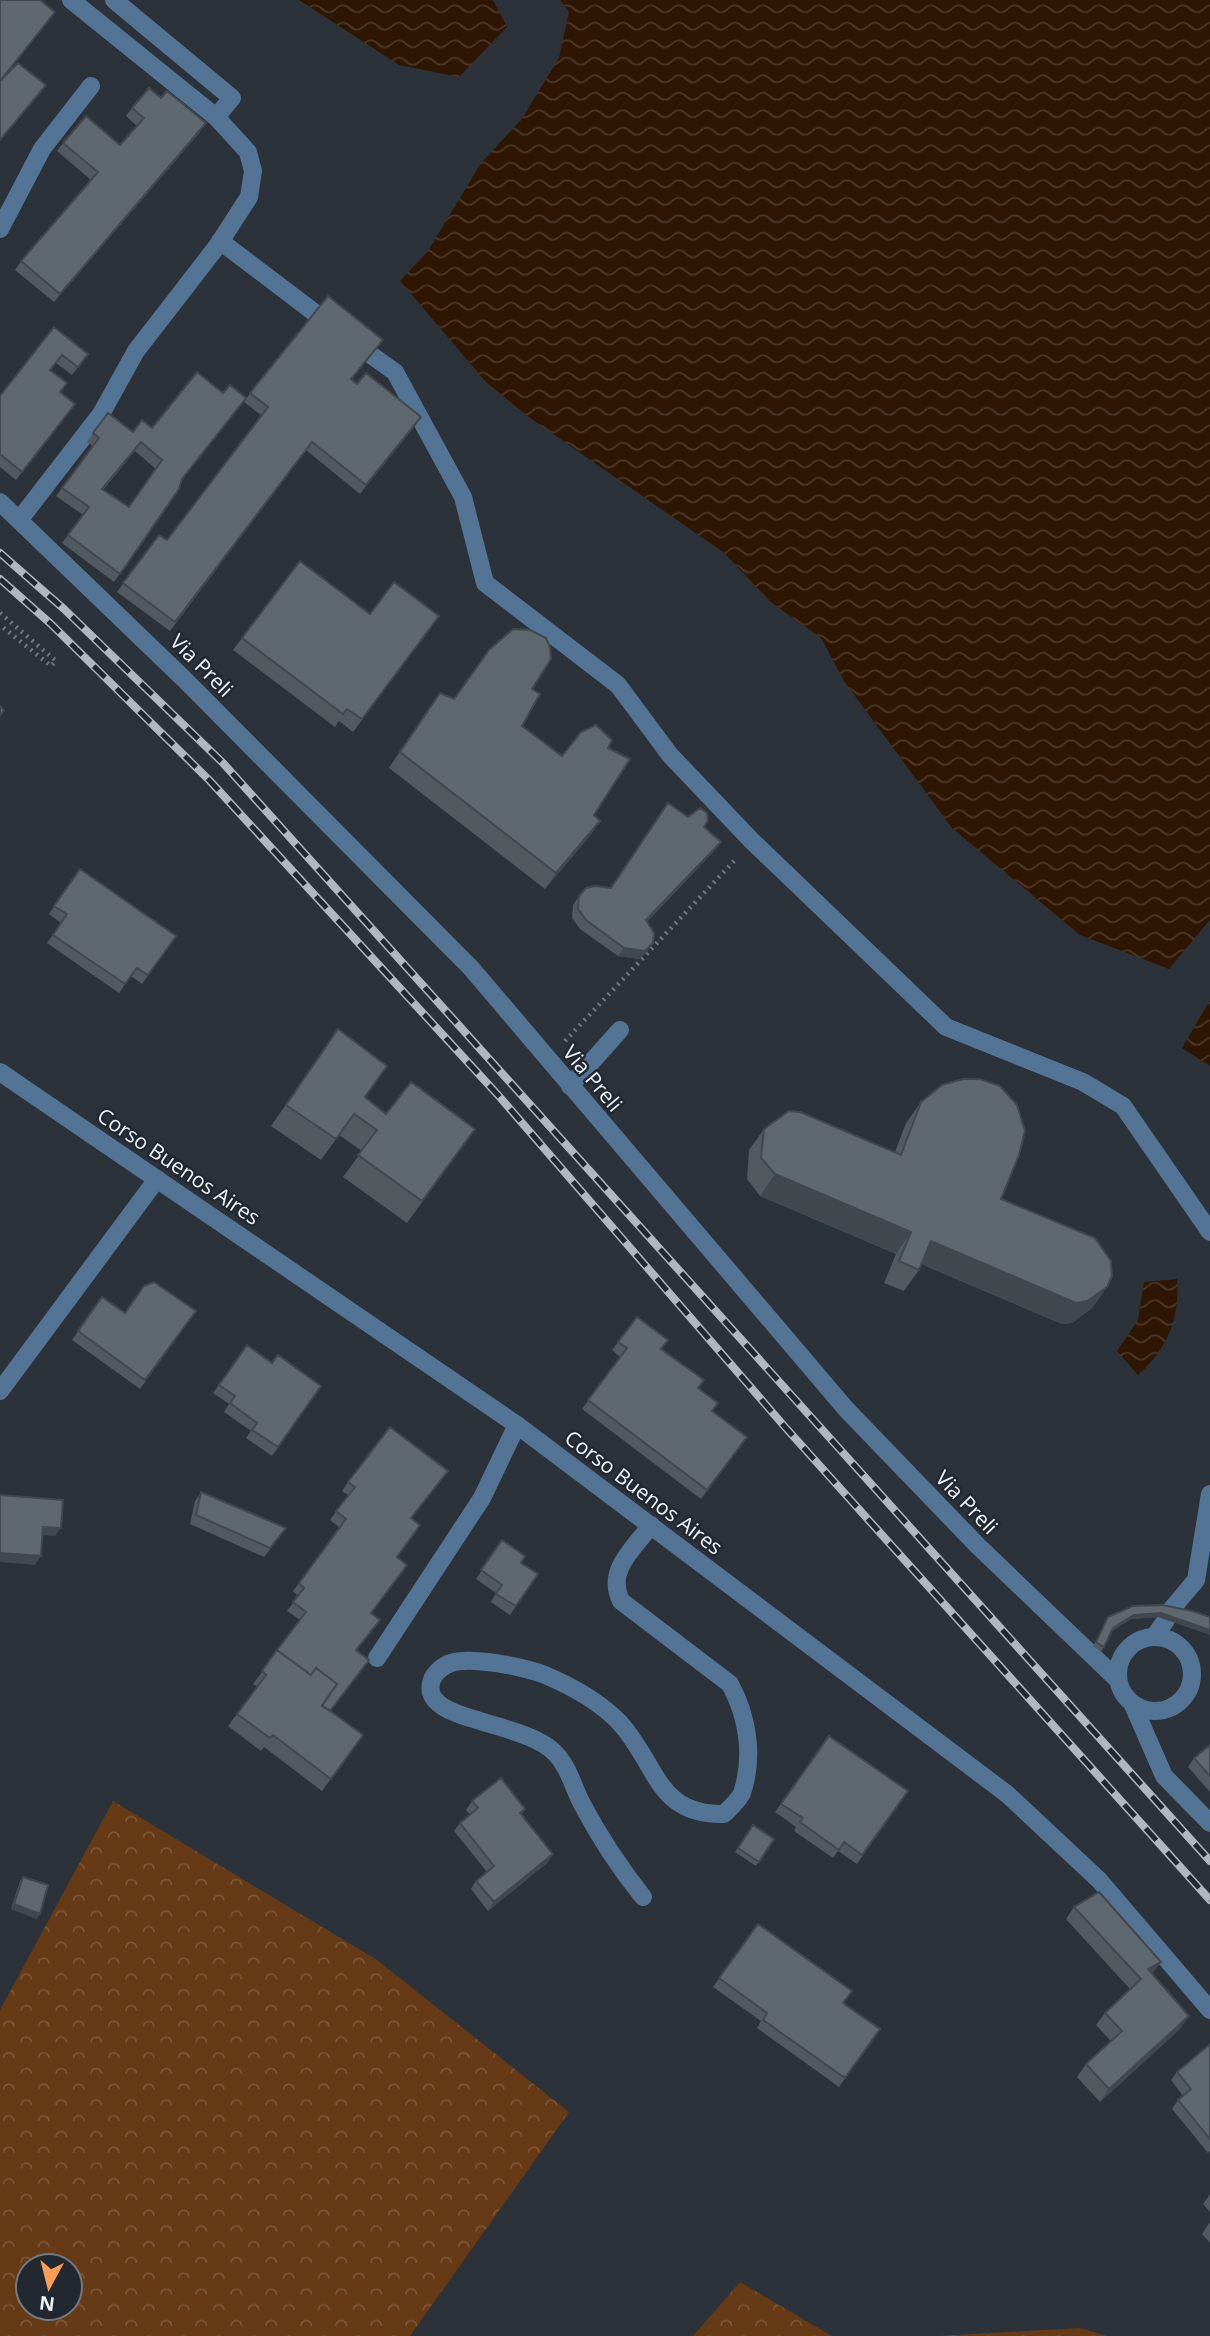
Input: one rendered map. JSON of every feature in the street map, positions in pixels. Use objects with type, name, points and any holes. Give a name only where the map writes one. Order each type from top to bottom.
[{"type":"street","points":[[20,519],[101,414],[136,351],[220,241],[249,197],[253,171],[248,152],[216,117],[71,0]]},
{"type":"street","points":[[114,0],[232,98],[216,117]]},
{"type":"street","points":[[0,229],[42,149],[91,86]]},
{"type":"street","points":[[220,241],[315,313]]},
{"type":"street","points":[[371,355],[395,372],[463,497],[485,583],[618,685],[670,755],[752,841],[946,1027],[1083,1082],[1123,1106],[1210,1233]]},
{"type":"street","name":"Via Preli","points":[[0,502],[184,679],[471,968],[846,1409],[977,1545],[1118,1680],[1126,1698],[1133,1705],[1164,1776],[1210,1823]]},
{"type":"street","points":[[570,1086],[620,1030]]},
{"type":"street","name":"Corso Buenos Aires","points":[[0,1073],[517,1425],[1007,1794],[1099,1880],[1210,2010]]},
{"type":"street","points":[[0,1391],[157,1179]]},
{"type":"street","points":[[377,1658],[482,1498],[517,1425]]},
{"type":"street","points":[[1154,1637],[1196,1580],[1210,1494]]},
{"type":"street","points":[[643,1897],[610,1856],[566,1768],[554,1751],[532,1739],[447,1710],[432,1695],[430,1683],[435,1673],[450,1663],[488,1662],[543,1674],[589,1697],[619,1723],[641,1751],[664,1793],[683,1808],[702,1814],[724,1814],[741,1795],[749,1749],[740,1702],[730,1684],[621,1601],[614,1587],[617,1572],[650,1525]]},
{"type":"street","points":[[1118,1680],[1121,1659],[1134,1643],[1154,1637],[1164,1638],[1180,1647],[1192,1672],[1186,1695],[1178,1704],[1156,1712],[1133,1705]]},
{"type":"street","points":[[1192,1672],[1210,1664]]},
{"type":"path","points":[[0,613],[56,661],[51,666],[0,625]]},
{"type":"path","points":[[548,1059],[752,841]]},
{"type":"green space","points":[[113,1801],[377,1960],[569,2112],[410,2336],[0,2336],[0,2010]]},
{"type":"green space","points":[[740,2282],[832,2336],[693,2336]]},
{"type":"green space","points":[[1080,2328],[1107,2336],[937,2336]]},
{"type":"water","points":[[299,0],[493,0],[507,27],[459,77],[399,65]]},
{"type":"water","points":[[560,0],[1210,0],[1210,920],[1169,969],[1080,935],[952,828],[844,681],[821,638],[772,603],[723,552],[530,418],[486,382],[400,281],[428,251],[481,163],[521,120],[559,58],[569,12]]},
{"type":"water","points":[[1210,1000],[1210,1066],[1182,1048]]},
{"type":"water","points":[[1177,1279],[1176,1307],[1170,1332],[1157,1355],[1138,1375],[1117,1351],[1138,1320],[1144,1282]]},
{"type":"building","points":[[0,0],[40,0],[55,12],[0,81]]},
{"type":"building","points":[[18,63],[46,85],[0,140],[0,81]]},
{"type":"building","points":[[149,88],[161,98],[167,91],[206,123],[60,294],[21,261],[98,172],[63,143],[86,116],[120,145],[144,118],[132,108]]},
{"type":"building","points":[[328,296],[383,340],[351,379],[357,384],[366,373],[421,417],[366,485],[312,442],[175,622],[123,583],[159,535],[167,540],[268,407],[250,393]]},
{"type":"building","points":[[54,327],[88,354],[78,367],[62,355],[50,370],[67,383],[60,392],[75,404],[22,472],[0,454],[0,396]]},
{"type":"building","points":[[197,372],[223,393],[230,385],[246,398],[182,479],[179,489],[120,574],[68,535],[89,507],[62,488],[99,438],[93,433],[108,413],[133,432],[142,420],[152,428]],"holes":[[[141,442],[162,460],[129,507],[102,489]]]},
{"type":"building","points":[[300,561],[370,614],[394,582],[439,616],[362,719],[347,709],[343,714],[242,638]]},
{"type":"building","points":[[513,629],[530,630],[546,638],[550,647],[551,659],[532,689],[540,694],[522,726],[562,756],[581,732],[596,725],[612,740],[608,748],[630,759],[594,815],[600,821],[556,873],[400,752],[440,693],[454,699],[489,650]]},
{"type":"building","points":[[668,803],[688,817],[700,808],[707,813],[708,820],[704,827],[721,842],[646,920],[654,933],[653,943],[645,951],[624,948],[586,920],[578,909],[579,896],[586,888],[611,888]]},
{"type":"building","points":[[80,869],[176,936],[148,975],[137,968],[125,984],[53,935],[67,914],[54,906]]},
{"type":"building","points":[[338,1029],[387,1066],[365,1097],[386,1114],[411,1082],[475,1129],[422,1201],[358,1155],[377,1130],[354,1114],[336,1139],[286,1105]]},
{"type":"building","points":[[963,1079],[980,1079],[1000,1086],[1017,1105],[1025,1131],[1019,1155],[1001,1199],[1095,1238],[1111,1261],[1112,1276],[1107,1287],[1087,1301],[1076,1303],[931,1241],[919,1270],[899,1261],[911,1232],[775,1174],[761,1158],[764,1129],[789,1111],[800,1112],[901,1155],[921,1102],[942,1085]]},
{"type":"building","points":[[154,1282],[196,1311],[145,1380],[78,1331],[102,1297],[125,1313],[144,1286]]},
{"type":"building","points":[[637,1317],[668,1340],[661,1349],[704,1380],[698,1388],[718,1403],[712,1411],[747,1437],[707,1490],[588,1400],[627,1348],[618,1342]]},
{"type":"building","points":[[247,1345],[272,1363],[278,1355],[321,1386],[278,1447],[252,1430],[257,1423],[230,1403],[235,1396],[219,1385]]},
{"type":"building","points":[[390,1427],[448,1471],[411,1518],[420,1525],[397,1557],[407,1565],[371,1613],[380,1620],[356,1650],[369,1660],[330,1711],[322,1706],[337,1684],[316,1668],[311,1675],[277,1650],[306,1612],[293,1602],[304,1588],[299,1583],[346,1519],[336,1511],[355,1487],[348,1482]]},
{"type":"building","points":[[201,1492],[286,1528],[270,1548],[196,1515]]},
{"type":"building","points":[[0,1495],[63,1500],[61,1528],[43,1527],[41,1556],[0,1553]]},
{"type":"building","points":[[502,1540],[525,1556],[521,1563],[538,1574],[516,1606],[496,1594],[502,1585],[481,1570]]},
{"type":"building","points":[[1162,1605],[1210,1617],[1210,1630],[1161,1613],[1134,1615],[1113,1628],[1104,1647],[1096,1642],[1108,1617],[1133,1606]]},
{"type":"building","points":[[277,1650],[311,1675],[316,1668],[337,1684],[322,1705],[363,1735],[331,1779],[273,1735],[270,1738],[237,1714],[266,1675],[262,1671]]},
{"type":"building","points":[[829,1736],[908,1791],[862,1855],[844,1842],[839,1850],[800,1822],[803,1818],[781,1804]]},
{"type":"building","points":[[1210,1745],[1210,1776],[1194,1758]]},
{"type":"building","points":[[501,1778],[525,1809],[520,1813],[553,1854],[494,1902],[476,1881],[494,1866],[460,1823],[478,1808],[472,1801]]},
{"type":"building","points":[[753,1825],[774,1839],[759,1862],[738,1848]]},
{"type":"building","points":[[23,1877],[48,1885],[40,1914],[14,1904]]},
{"type":"building","points":[[1099,1892],[1161,1962],[1148,1969],[1189,2016],[1109,2089],[1086,2064],[1122,2031],[1105,2013],[1141,1979],[1074,1907]]},
{"type":"building","points":[[758,1924],[852,1991],[843,2003],[880,2029],[845,2078],[763,2020],[767,2013],[719,1978]]},
{"type":"building","points":[[1210,2044],[1210,2139],[1178,2100],[1191,2089],[1177,2072]]},
{"type":"railway","points":[[0,553],[64,609],[223,763],[1210,1861]]},
{"type":"railway","points":[[0,579],[51,624],[210,781],[498,1095],[785,1427],[1210,1900]]}]
